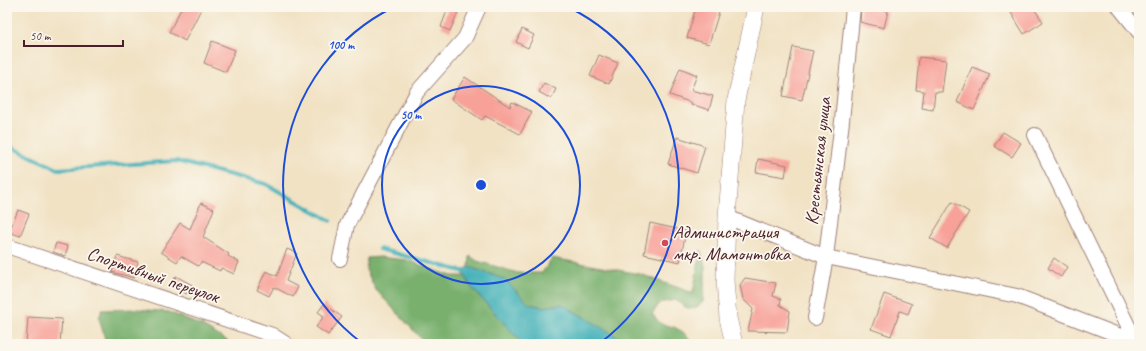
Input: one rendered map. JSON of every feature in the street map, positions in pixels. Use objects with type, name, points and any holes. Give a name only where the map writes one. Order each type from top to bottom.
[{"type":"street","points":[[340,259],[347,225],[417,92],[466,38],[480,7]]},
{"type":"street","points":[[734,344],[728,318],[725,280],[727,216],[736,100],[756,7]]},
{"type":"street","name":"Крестьянская улица","points":[[815,318],[826,257],[853,7]]},
{"type":"street","points":[[1119,7],[1139,32]]},
{"type":"street","points":[[1035,135],[1136,343]]},
{"type":"street","points":[[727,216],[826,257],[1017,296],[1136,343]]},
{"type":"street","name":"Спортивный переулок","points":[[7,246],[272,335],[286,344]]},
{"type":"green space","points":[[701,250],[705,266],[703,302],[699,306],[692,309],[675,300],[660,303],[652,314],[661,324],[674,327],[683,332],[692,344],[629,344],[562,304],[544,307],[529,304],[504,279],[469,267],[470,256],[477,261],[518,273],[542,273],[552,258],[640,274],[693,293]]},
{"type":"green space","points":[[380,257],[406,260],[452,276],[465,276],[472,288],[523,344],[426,344],[376,290],[366,270],[367,258]]},
{"type":"green space","points":[[137,309],[169,312],[202,326],[233,344],[104,344],[105,339],[99,318],[102,310]]},
{"type":"water","points":[[469,267],[504,279],[529,304],[544,307],[562,304],[629,344],[523,344],[472,288],[462,271]]},
{"type":"building","points":[[182,7],[202,7],[185,41],[169,32]]},
{"type":"building","points":[[696,7],[703,7],[719,12],[709,44],[687,38]]},
{"type":"building","points":[[861,7],[874,7],[888,11],[884,28],[860,22]]},
{"type":"building","points":[[1016,7],[1033,7],[1043,22],[1024,34],[1010,11]]},
{"type":"building","points":[[448,8],[458,12],[450,31],[441,27]]},
{"type":"building","points":[[522,29],[534,35],[528,48],[516,42]]},
{"type":"building","points":[[212,41],[235,50],[226,72],[204,63]]},
{"type":"building","points":[[793,47],[813,51],[802,100],[783,96]]},
{"type":"building","points":[[599,55],[618,63],[609,84],[590,76]]},
{"type":"building","points":[[919,57],[946,60],[942,92],[935,92],[933,110],[922,108],[924,91],[916,90]]},
{"type":"building","points":[[972,67],[990,74],[974,110],[957,102]]},
{"type":"building","points":[[680,68],[697,75],[691,90],[713,96],[709,110],[670,95]]},
{"type":"building","points":[[465,77],[510,107],[512,102],[532,112],[520,134],[485,116],[482,120],[451,99]]},
{"type":"building","points":[[544,83],[556,89],[551,99],[539,92]]},
{"type":"building","points":[[1003,132],[1021,143],[1012,157],[994,146]]},
{"type":"building","points":[[677,137],[705,146],[697,173],[668,164]]},
{"type":"building","points":[[758,159],[787,165],[785,177],[756,172]]},
{"type":"building","points":[[952,202],[969,212],[947,248],[930,238]]},
{"type":"building","points":[[201,203],[214,209],[203,237],[229,254],[228,256],[239,262],[234,274],[221,268],[220,271],[201,262],[198,266],[181,256],[177,262],[161,252],[180,223],[190,229]]},
{"type":"building","points":[[18,210],[29,214],[20,236],[9,232]]},
{"type":"building","name":"Администрация мкр. Мамонтовка","points":[[650,223],[686,231],[680,262],[644,254]]},
{"type":"building","points":[[56,243],[68,246],[65,256],[53,252]]},
{"type":"building","points":[[287,249],[297,253],[286,281],[298,287],[293,297],[274,287],[269,296],[257,290],[266,271],[277,276]]},
{"type":"building","points":[[117,256],[138,262],[134,278],[112,272]]},
{"type":"building","points":[[1054,258],[1067,267],[1061,277],[1048,268]]},
{"type":"building","points":[[176,276],[192,285],[187,294],[171,286]]},
{"type":"building","points":[[745,278],[776,283],[773,296],[781,299],[780,305],[790,311],[787,332],[748,331],[753,309],[743,299],[740,285]]},
{"type":"building","points":[[884,294],[912,304],[908,314],[900,311],[891,336],[871,329]]},
{"type":"building","points":[[324,304],[342,317],[328,335],[316,327],[324,316],[318,312]]},
{"type":"building","points":[[28,317],[62,319],[60,344],[26,344]]},
{"type":"waterway","points":[[7,145],[58,169],[176,161],[266,184],[331,221]]},
{"type":"waterway","points":[[379,249],[462,271]]},
{"type":"place","name":"Администрация мкр. Мамонтовка","points":[[665,243]]}]
